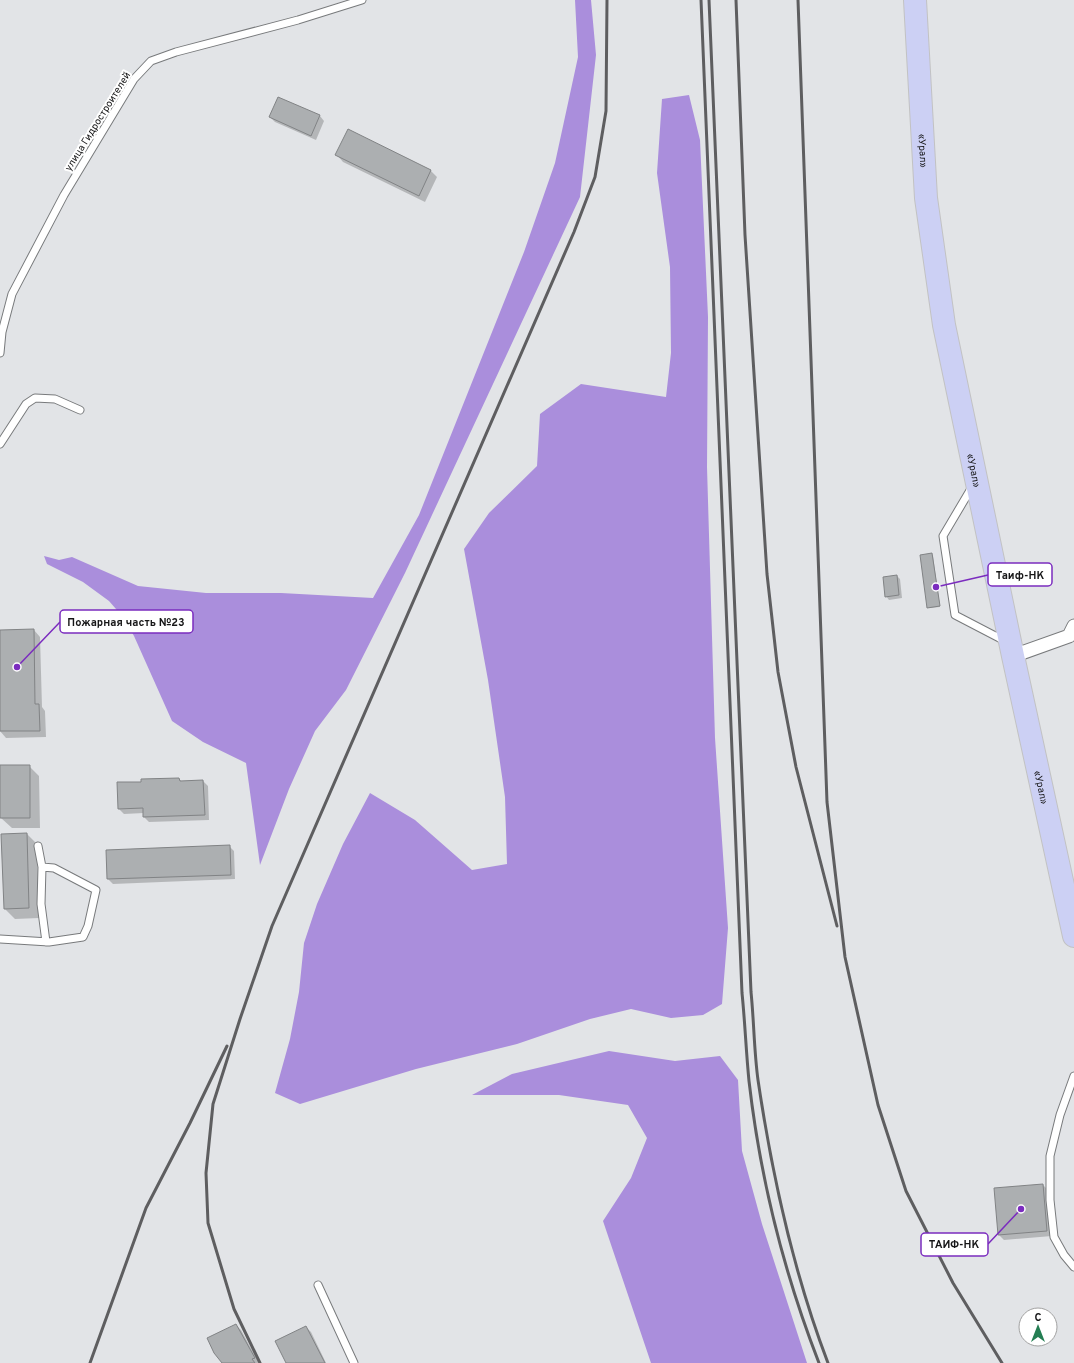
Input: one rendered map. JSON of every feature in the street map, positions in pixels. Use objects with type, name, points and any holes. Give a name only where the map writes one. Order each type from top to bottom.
[{"type":"highway","name":"«Урал»","points":[[916,0],[926,198],[944,326],[1074,936]]},
{"type":"street","points":[[1012,650],[1069,636],[1074,626]]},
{"type":"lane","name":"улица Гидростроителей","points":[[0,353],[2,332],[12,294],[64,194],[134,79],[152,61],[176,52],[298,20],[362,0]]},
{"type":"lane","points":[[0,444],[26,404],[35,398],[55,399],[80,410]]},
{"type":"lane","points":[[976,480],[943,536],[955,615],[1012,650]]},
{"type":"lane","points":[[38,846],[42,867],[41,904],[46,942]]},
{"type":"lane","points":[[0,939],[46,942],[83,937],[88,926],[96,890],[54,868],[42,867]]},
{"type":"lane","points":[[1074,1076],[1060,1115],[1050,1156],[1050,1200],[1054,1237],[1064,1255],[1074,1266]]},
{"type":"lane","points":[[318,1285],[354,1363]]},
{"type":"shaded area","points":[[575,0],[591,0],[596,55],[580,197],[405,573],[346,690],[315,731],[289,789],[260,865],[246,763],[203,742],[172,721],[134,636],[123,617],[109,601],[83,582],[47,564],[44,556],[59,560],[72,557],[138,586],[206,593],[281,593],[373,598],[419,515],[524,252],[555,163],[578,57]]},
{"type":"shaded area","points":[[689,95],[700,140],[708,317],[707,467],[715,738],[728,928],[722,1004],[703,1015],[671,1018],[631,1009],[590,1019],[517,1044],[416,1069],[300,1104],[275,1093],[290,1039],[299,992],[304,943],[317,904],[343,844],[370,793],[415,820],[472,870],[507,864],[505,797],[488,680],[464,549],[489,513],[537,466],[540,414],[581,384],[666,397],[671,353],[670,267],[657,173],[662,99]]},
{"type":"shaded area","points":[[609,1051],[675,1061],[720,1056],[738,1080],[742,1151],[762,1224],[807,1363],[651,1363],[603,1221],[631,1178],[647,1138],[628,1105],[559,1095],[472,1095],[512,1074]]},
{"type":"building","points":[[278,97],[320,115],[311,136],[269,117]]},
{"type":"building","points":[[348,129],[431,170],[419,196],[335,155]]},
{"type":"building","points":[[932,553],[940,606],[927,608],[920,555]]},
{"type":"building","points":[[897,575],[899,595],[885,597],[883,577]]},
{"type":"building","points":[[34,629],[35,704],[39,704],[40,731],[0,731],[0,630]]},
{"type":"building","points":[[0,765],[30,765],[30,818],[0,818]]},
{"type":"building","points":[[179,778],[180,781],[203,780],[205,815],[143,817],[143,808],[118,809],[117,782],[141,782],[141,779]]},
{"type":"building","points":[[27,833],[29,908],[4,909],[1,834]]},
{"type":"building","points":[[230,845],[231,875],[107,879],[106,850]]},
{"type":"building","points":[[1043,1184],[1047,1231],[998,1235],[994,1188]]},
{"type":"building","points":[[236,1324],[255,1358],[252,1359],[255,1363],[222,1363],[214,1353],[207,1338]]},
{"type":"building","points":[[306,1326],[325,1363],[286,1363],[275,1341]]},
{"type":"railway","points":[[260,1363],[234,1309],[208,1223],[206,1173],[213,1104],[272,926],[574,232],[595,177],[606,111],[607,0]]},
{"type":"railway","points":[[701,0],[742,993],[748,1070],[760,1153],[775,1224],[784,1260],[806,1329],[819,1363]]},
{"type":"railway","points":[[709,0],[751,992],[756,1058],[758,1080],[777,1188],[805,1295],[828,1363]]},
{"type":"railway","points":[[736,0],[745,235],[767,574],[778,672],[796,767],[837,926]]},
{"type":"railway","points":[[798,0],[827,802],[845,957],[878,1105],[906,1191],[953,1283],[1002,1363]]},
{"type":"railway","points":[[90,1363],[146,1208],[190,1123],[227,1046]]},
{"type":"place","name":"Таиф-НК","points":[[936,587]]},
{"type":"place","name":"Пожарная часть №23","points":[[17,667]]},
{"type":"place","name":"ТАИФ-НК","points":[[1021,1209]]}]
